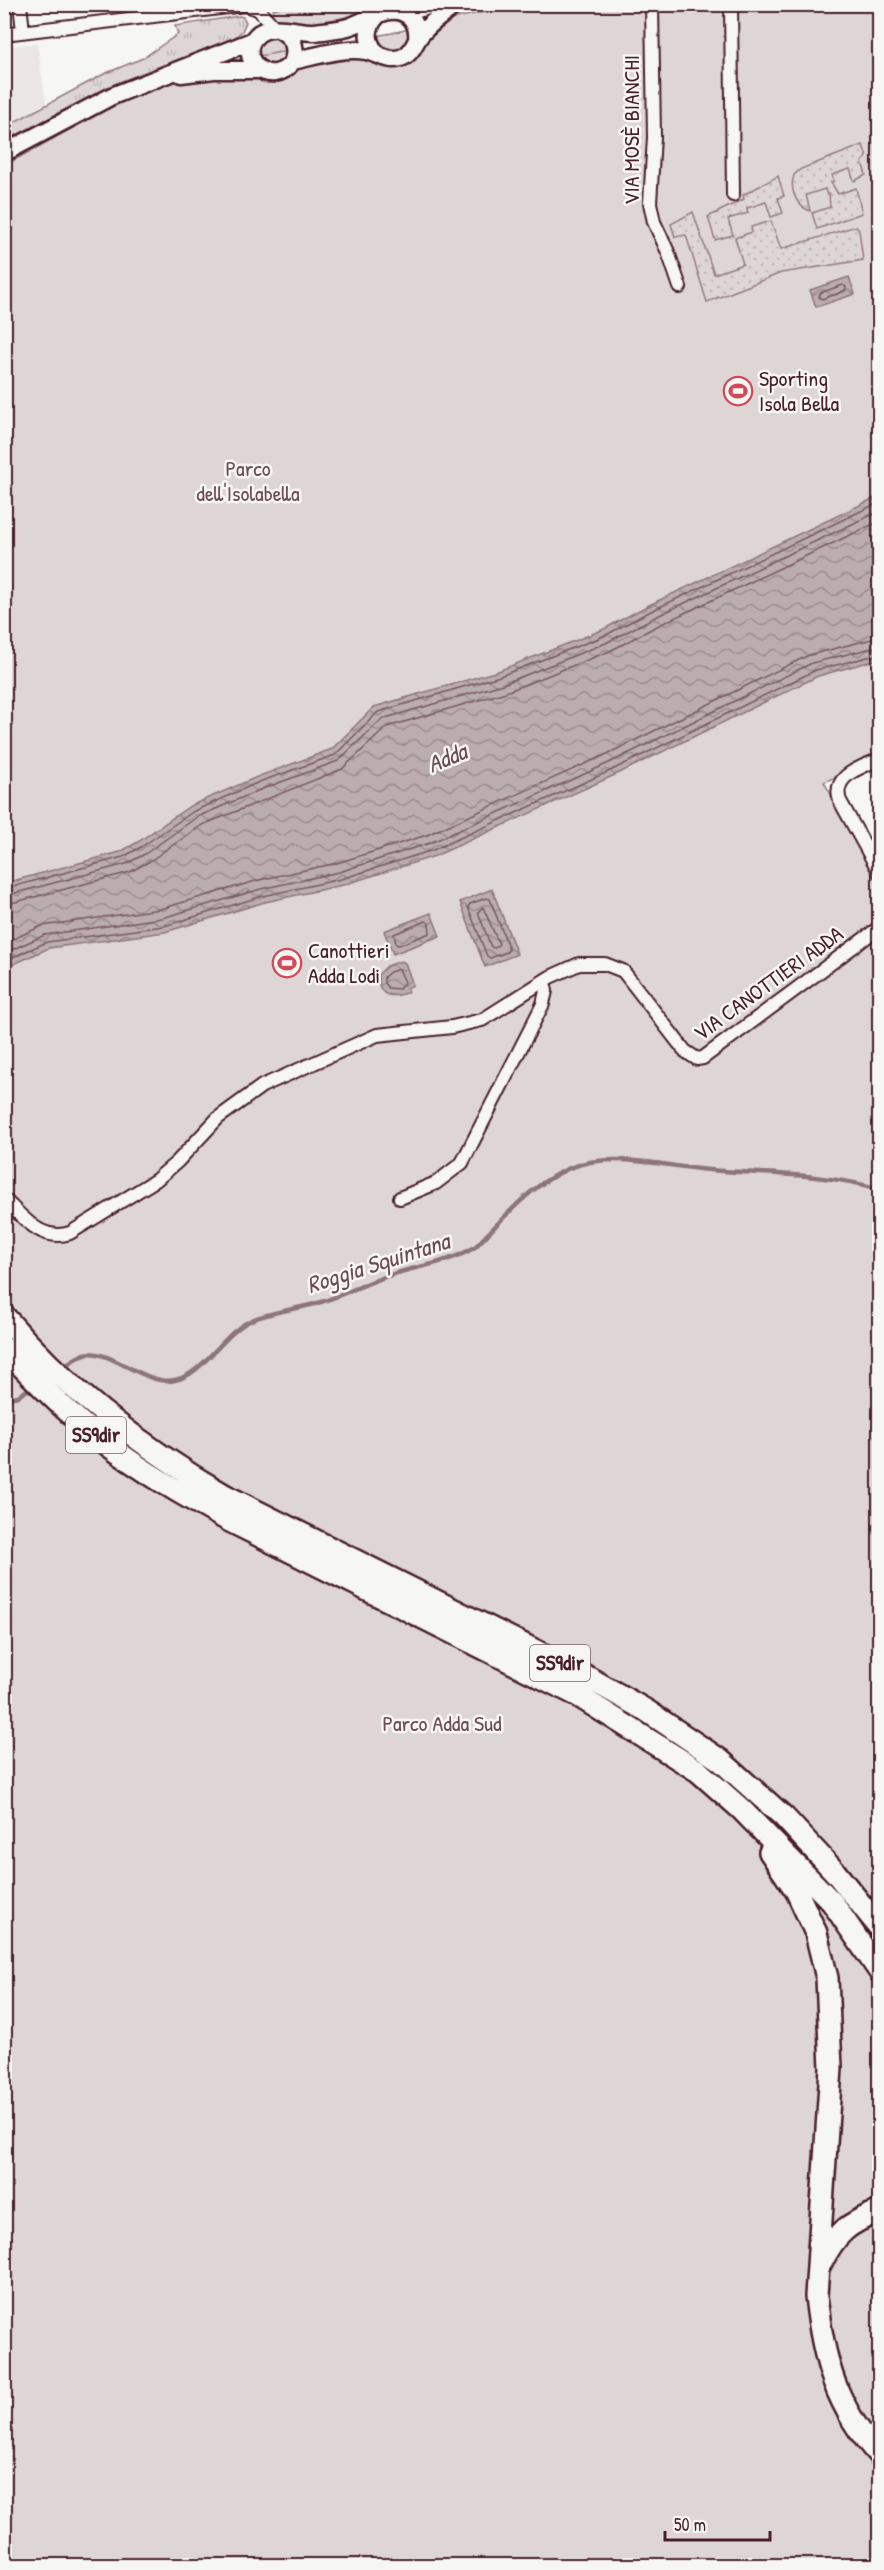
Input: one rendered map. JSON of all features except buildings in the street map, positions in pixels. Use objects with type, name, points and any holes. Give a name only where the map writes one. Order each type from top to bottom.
[{"type":"highway","name":"SS9dir","points":[[4,1316],[47,1377],[103,1441],[182,1482],[238,1525],[577,1695],[698,1771],[741,1809]]},
{"type":"highway","name":"SS9dir","points":[[4,1348],[47,1377]]},
{"type":"highway","name":"SS9dir","points":[[182,1482],[226,1496],[582,1674],[647,1711],[720,1760],[784,1817],[835,1872],[879,1928]]},
{"type":"highway","points":[[741,1809],[832,1902],[879,1972]]},
{"type":"highway","points":[[741,1809],[797,1892],[816,1933],[827,1978],[831,2068],[816,2296],[826,2361],[839,2397],[859,2434],[879,2456]]},
{"type":"highway","points":[[819,2269],[834,2238],[862,2218],[879,2211]]},
{"type":"street","points":[[20,4],[23,31]]},
{"type":"street","points":[[4,153],[87,108],[154,78],[254,39],[267,29],[311,32],[339,29],[386,11],[414,10],[435,4]]},
{"type":"street","points":[[245,5],[252,11],[257,22],[250,55],[260,70],[269,74],[278,73],[293,61],[321,54],[365,51],[389,59],[399,59],[408,54],[427,28],[457,4]]},
{"type":"street","name":"VIA MOSÈ BIANCHI","points":[[652,4],[654,137],[651,212],[680,287]]},
{"type":"street","points":[[731,4],[733,195]]},
{"type":"street","points":[[4,34],[159,10],[245,5],[258,9],[278,30],[288,35],[294,43],[293,61]]},
{"type":"street","points":[[397,11],[406,14],[413,21],[417,39]]},
{"type":"street","points":[[377,16],[368,34],[370,44],[379,55]]},
{"type":"street","points":[[154,78],[214,70],[260,70]]},
{"type":"street","points":[[879,759],[852,772],[842,780],[838,795],[879,873]]},
{"type":"street","name":"VIA CANOTTIERI ADDA","points":[[544,982],[579,964],[615,966],[628,977],[685,1051],[697,1059],[703,1058],[879,927]]},
{"type":"street","points":[[4,1199],[42,1233],[60,1236],[70,1233],[156,1180],[177,1162],[218,1118],[262,1086],[376,1035],[452,1027],[482,1020],[544,982],[546,991],[543,1004],[462,1163],[436,1183],[400,1198]]},
{"type":"shaded area","points":[[37,43],[46,103],[5,127],[5,47]]},
{"type":"green space","points":[[297,5],[300,8],[321,5],[382,5],[356,19],[325,25],[290,24],[272,17],[273,9]]},
{"type":"green space","name":"Parco Adda Sud","points":[[513,5],[879,5],[879,757],[824,782],[880,880],[879,2565],[5,2565],[5,165],[106,110],[160,85],[235,60],[392,33]]},
{"type":"green space","points":[[243,17],[246,22],[242,31],[234,38],[114,84],[5,141],[5,127],[104,74],[143,58],[178,34],[175,26]]},
{"type":"green space","points":[[271,35],[282,38],[289,52],[257,59],[258,43]]},
{"type":"green space","points":[[863,145],[867,157],[862,162],[866,175],[854,181],[850,169],[832,175],[834,181],[831,182],[838,194],[856,188],[862,213],[817,229],[812,213],[830,207],[829,194],[827,195],[825,189],[806,195],[810,211],[805,209],[797,201],[793,191],[794,175],[801,169]]},
{"type":"green space","points":[[778,176],[784,196],[778,198],[783,213],[771,217],[766,202],[747,208],[748,213],[728,219],[733,235],[715,240],[708,217],[744,199],[743,195]]},
{"type":"green space","points":[[693,212],[714,274],[743,264],[735,238],[752,232],[751,227],[771,221],[781,249],[856,226],[859,230],[863,260],[781,273],[707,302],[686,235],[675,237],[671,224]]},
{"type":"water","points":[[849,277],[855,294],[816,307],[810,290]]},
{"type":"water","name":"Adda","points":[[879,496],[879,659],[818,676],[615,775],[435,856],[343,885],[265,902],[165,932],[49,948],[5,968],[5,883],[120,852],[190,806],[257,777],[332,749],[374,707],[498,671],[602,630],[645,607]]},
{"type":"water","points":[[492,889],[517,954],[485,967],[460,902]]},
{"type":"water","points":[[431,913],[440,936],[393,954],[384,931]]},
{"type":"water","points":[[401,961],[405,963],[413,985],[407,988],[409,992],[396,995],[386,994],[380,988],[378,975],[387,966]]},
{"type":"waterway","name":"Roggia Squintana","points":[[61,1368],[82,1355],[94,1353],[152,1378],[164,1381],[186,1376],[233,1333],[254,1319],[321,1302],[387,1276],[447,1260],[466,1252],[475,1247],[536,1188],[550,1178],[581,1164],[610,1160],[640,1161],[699,1169],[813,1177],[880,1189]]},
{"type":"waterway","name":"Roggia Squintana","points":[[4,1399],[18,1396],[34,1386]]},
{"type":"place","name":"Sporting Isola Bella","points":[[738,391]]},
{"type":"place","name":"Canottieri Adda Lodi","points":[[287,963]]},
{"type":"park label","name":"Parco dell'Isolabella","points":[[248,480]]}]
